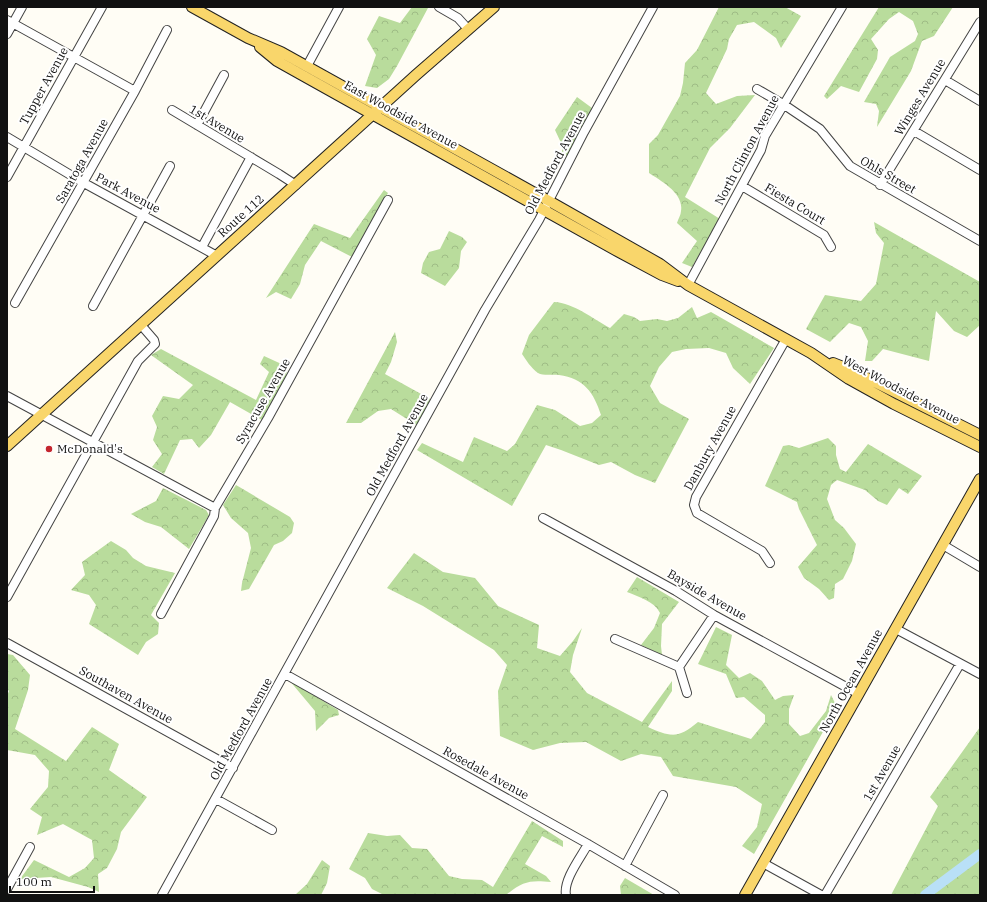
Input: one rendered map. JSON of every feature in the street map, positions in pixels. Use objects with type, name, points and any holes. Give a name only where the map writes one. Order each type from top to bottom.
[{"type":"main road","name":"East Woodside Avenue","points":[[192,7],[248,38],[281,52],[306,66],[377,111],[544,210]]},
{"type":"main road","name":"Route 112","points":[[7,446],[494,7]]},
{"type":"main road","name":"East Woodside Avenue","points":[[248,38],[277,61],[377,111],[588,223]]},
{"type":"main road","name":"West Woodside Avenue","points":[[544,210],[662,275],[688,285],[786,339],[811,353],[861,386],[894,404],[980,447]]},
{"type":"main road","name":"West Woodside Avenue","points":[[588,223],[660,264],[688,285]]},
{"type":"main road","name":"West Woodside Avenue","points":[[811,353],[853,371],[980,435]]},
{"type":"main road","name":"North Ocean Avenue","points":[[745,895],[980,479]]},
{"type":"street","points":[[7,34],[10,22],[22,7]]},
{"type":"street","name":"Tupper Avenue","points":[[7,177],[102,7]]},
{"type":"street","points":[[306,66],[340,7]]},
{"type":"street","points":[[439,7],[458,18],[468,29]]},
{"type":"street","name":"Old Medford Avenue","points":[[162,895],[481,317],[549,201],[584,132],[653,7]]},
{"type":"street","name":"North Clinton Avenue","points":[[688,285],[761,150],[765,136],[842,7]]},
{"type":"street","points":[[10,22],[75,56],[135,91]]},
{"type":"street","name":"Winges Avenue","points":[[880,185],[979,27]]},
{"type":"street","name":"Saratoga Avenue","points":[[15,303],[84,183],[167,30]]},
{"type":"street","points":[[197,125],[224,75]]},
{"type":"street","points":[[945,80],[980,100]]},
{"type":"street","name":"Ohls Street","points":[[757,89],[784,104],[820,129],[850,166],[880,185],[980,241]]},
{"type":"street","name":"1st Avenue","points":[[172,110],[296,185]]},
{"type":"street","points":[[914,132],[980,170]]},
{"type":"street","name":"Park Avenue","points":[[7,137],[84,183],[217,256]]},
{"type":"street","points":[[202,247],[250,157]]},
{"type":"street","points":[[93,306],[170,166]]},
{"type":"street","name":"Fiesta Court","points":[[742,186],[824,235],[831,247]]},
{"type":"street","name":"Syracuse Avenue","points":[[160,614],[214,516],[214,508],[268,418],[388,200]]},
{"type":"street","points":[[7,597],[138,361],[155,344],[154,340],[141,325]]},
{"type":"street","name":"Danbury Avenue","points":[[770,563],[762,551],[697,513],[694,505],[696,497],[786,339]]},
{"type":"street","points":[[7,396],[214,508]]},
{"type":"street","name":"Bayside Avenue","points":[[543,518],[676,590],[714,615],[859,694]]},
{"type":"street","points":[[942,545],[980,566]]},
{"type":"street","points":[[679,667],[714,615]]},
{"type":"street","points":[[896,629],[980,674]]},
{"type":"street","points":[[615,639],[679,667],[687,693]]},
{"type":"street","name":"Southaven Avenue","points":[[7,643],[233,768]]},
{"type":"street","name":"1st Avenue","points":[[826,895],[960,664]]},
{"type":"street","name":"Rosedale Avenue","points":[[285,674],[588,844],[675,895]]},
{"type":"street","points":[[625,866],[664,795]]},
{"type":"street","points":[[216,799],[272,830]]},
{"type":"street","points":[[566,895],[567,880],[588,844]]},
{"type":"street","points":[[7,889],[30,847]]},
{"type":"street","points":[[763,863],[821,895]]},
{"type":"green space","points":[[412,7],[428,8],[397,66],[389,79],[377,88],[365,86],[376,55],[367,39],[379,16],[400,23]]},
{"type":"green space","points":[[719,7],[785,7],[801,16],[781,48],[776,38],[754,22],[737,25],[729,39],[727,49],[706,93],[716,104],[737,96],[755,95],[730,128],[710,148],[685,197],[720,219],[692,267],[682,263],[697,241],[677,223],[681,212],[681,205],[675,193],[671,188],[649,173],[649,144],[658,135],[680,96],[685,63],[697,50]]},
{"type":"green space","points":[[879,7],[953,7],[934,36],[922,41],[911,71],[877,127],[879,111],[876,104],[864,102],[890,57],[915,41],[918,34],[913,21],[899,12],[889,19],[871,39],[878,50],[877,59],[859,92],[841,86],[827,99],[824,96]]},
{"type":"green space","points":[[577,97],[592,108],[568,157],[562,152],[562,145],[555,130]]},
{"type":"green space","points":[[384,190],[388,193],[352,257],[321,241],[305,265],[300,284],[291,299],[276,292],[266,298],[314,224],[350,238]]},
{"type":"green space","points":[[874,222],[980,282],[980,325],[967,337],[954,331],[936,311],[929,361],[883,349],[872,361],[865,361],[868,341],[861,327],[849,323],[830,342],[806,329],[825,295],[861,301],[876,284],[884,243],[876,233]]},
{"type":"green space","points":[[449,231],[462,237],[467,242],[461,251],[459,268],[445,286],[421,273],[423,263],[429,252],[440,249]]},
{"type":"green space","points":[[554,302],[576,308],[610,328],[624,314],[634,317],[640,321],[657,319],[667,321],[678,318],[692,307],[697,318],[711,312],[774,348],[750,384],[733,368],[726,353],[709,348],[686,349],[672,352],[659,367],[650,386],[660,403],[689,419],[655,483],[635,475],[611,462],[599,465],[546,445],[512,506],[417,450],[422,443],[463,462],[474,437],[507,451],[515,444],[537,405],[555,410],[580,426],[592,423],[601,415],[591,393],[581,383],[568,377],[538,373],[522,354],[529,335]]},
{"type":"green space","points":[[395,332],[397,342],[391,362],[385,374],[432,400],[418,426],[391,409],[378,411],[361,423],[346,423]]},
{"type":"green space","points":[[161,349],[256,400],[269,372],[260,364],[264,356],[288,367],[285,380],[262,420],[230,402],[211,435],[199,448],[192,439],[180,440],[164,474],[152,467],[162,454],[153,440],[157,427],[152,416],[163,396],[179,399],[193,385],[151,355]]},
{"type":"green space","points":[[828,438],[836,446],[836,455],[840,469],[846,472],[868,444],[922,476],[908,494],[899,488],[887,505],[878,501],[865,490],[837,480],[831,485],[827,499],[835,520],[844,528],[856,544],[852,561],[843,579],[835,584],[834,598],[829,600],[819,589],[804,578],[798,567],[817,545],[797,502],[765,486],[783,446],[789,445],[799,448]]},
{"type":"green space","points":[[236,485],[290,517],[294,523],[292,533],[283,541],[274,545],[249,589],[241,591],[251,548],[248,533],[231,518],[223,505]]},
{"type":"green space","points":[[163,488],[206,510],[209,515],[189,549],[161,527],[145,522],[131,514],[156,501]]},
{"type":"green space","points":[[111,541],[126,550],[133,558],[146,566],[175,573],[151,615],[159,623],[158,634],[146,642],[138,655],[89,624],[96,605],[89,595],[71,590],[85,575],[82,562]]},
{"type":"green space","points":[[414,553],[443,572],[475,578],[498,606],[539,625],[537,648],[560,656],[582,628],[573,655],[570,672],[587,693],[642,722],[672,681],[672,691],[648,727],[662,733],[674,735],[679,734],[691,728],[698,722],[751,739],[765,722],[765,715],[744,697],[736,698],[726,674],[698,664],[716,627],[732,635],[726,665],[739,678],[750,673],[762,681],[775,700],[783,696],[794,695],[789,709],[789,724],[800,736],[809,733],[826,711],[831,695],[837,707],[754,854],[742,846],[757,827],[762,804],[736,787],[673,776],[661,757],[641,754],[621,761],[586,742],[560,743],[533,750],[500,736],[498,691],[507,665],[494,650],[423,606],[387,588]]},
{"type":"green space","points":[[637,577],[679,602],[662,624],[662,655],[641,645],[654,628],[660,613],[650,602],[627,592]]},
{"type":"green space","points":[[7,654],[13,655],[30,675],[28,690],[15,729],[66,761],[92,727],[119,744],[109,770],[147,797],[121,832],[117,849],[107,868],[98,874],[99,892],[88,887],[51,877],[20,879],[34,860],[69,877],[85,868],[94,858],[92,840],[63,824],[37,835],[42,817],[30,809],[48,787],[49,771],[35,755],[7,750],[7,696],[9,691],[7,689]]},
{"type":"green space","points":[[289,680],[338,710],[339,715],[329,718],[316,731],[315,711]]},
{"type":"green space","points":[[980,727],[980,895],[891,895],[938,806],[930,797]]},
{"type":"green space","points":[[532,821],[563,841],[563,847],[542,836],[525,864],[546,876],[551,882],[527,882],[506,895],[384,895],[372,889],[365,878],[349,869],[368,833],[387,836],[400,835],[412,848],[427,849],[449,876],[462,879],[482,880],[493,887]]},
{"type":"green space","points":[[322,860],[330,866],[327,883],[321,895],[295,895],[307,884]]},
{"type":"green space","points":[[625,878],[654,895],[621,895],[620,886]]},
{"type":"waterway","points":[[925,895],[980,854]]},
{"type":"place","name":"McDonald's","points":[[49,449]]}]
